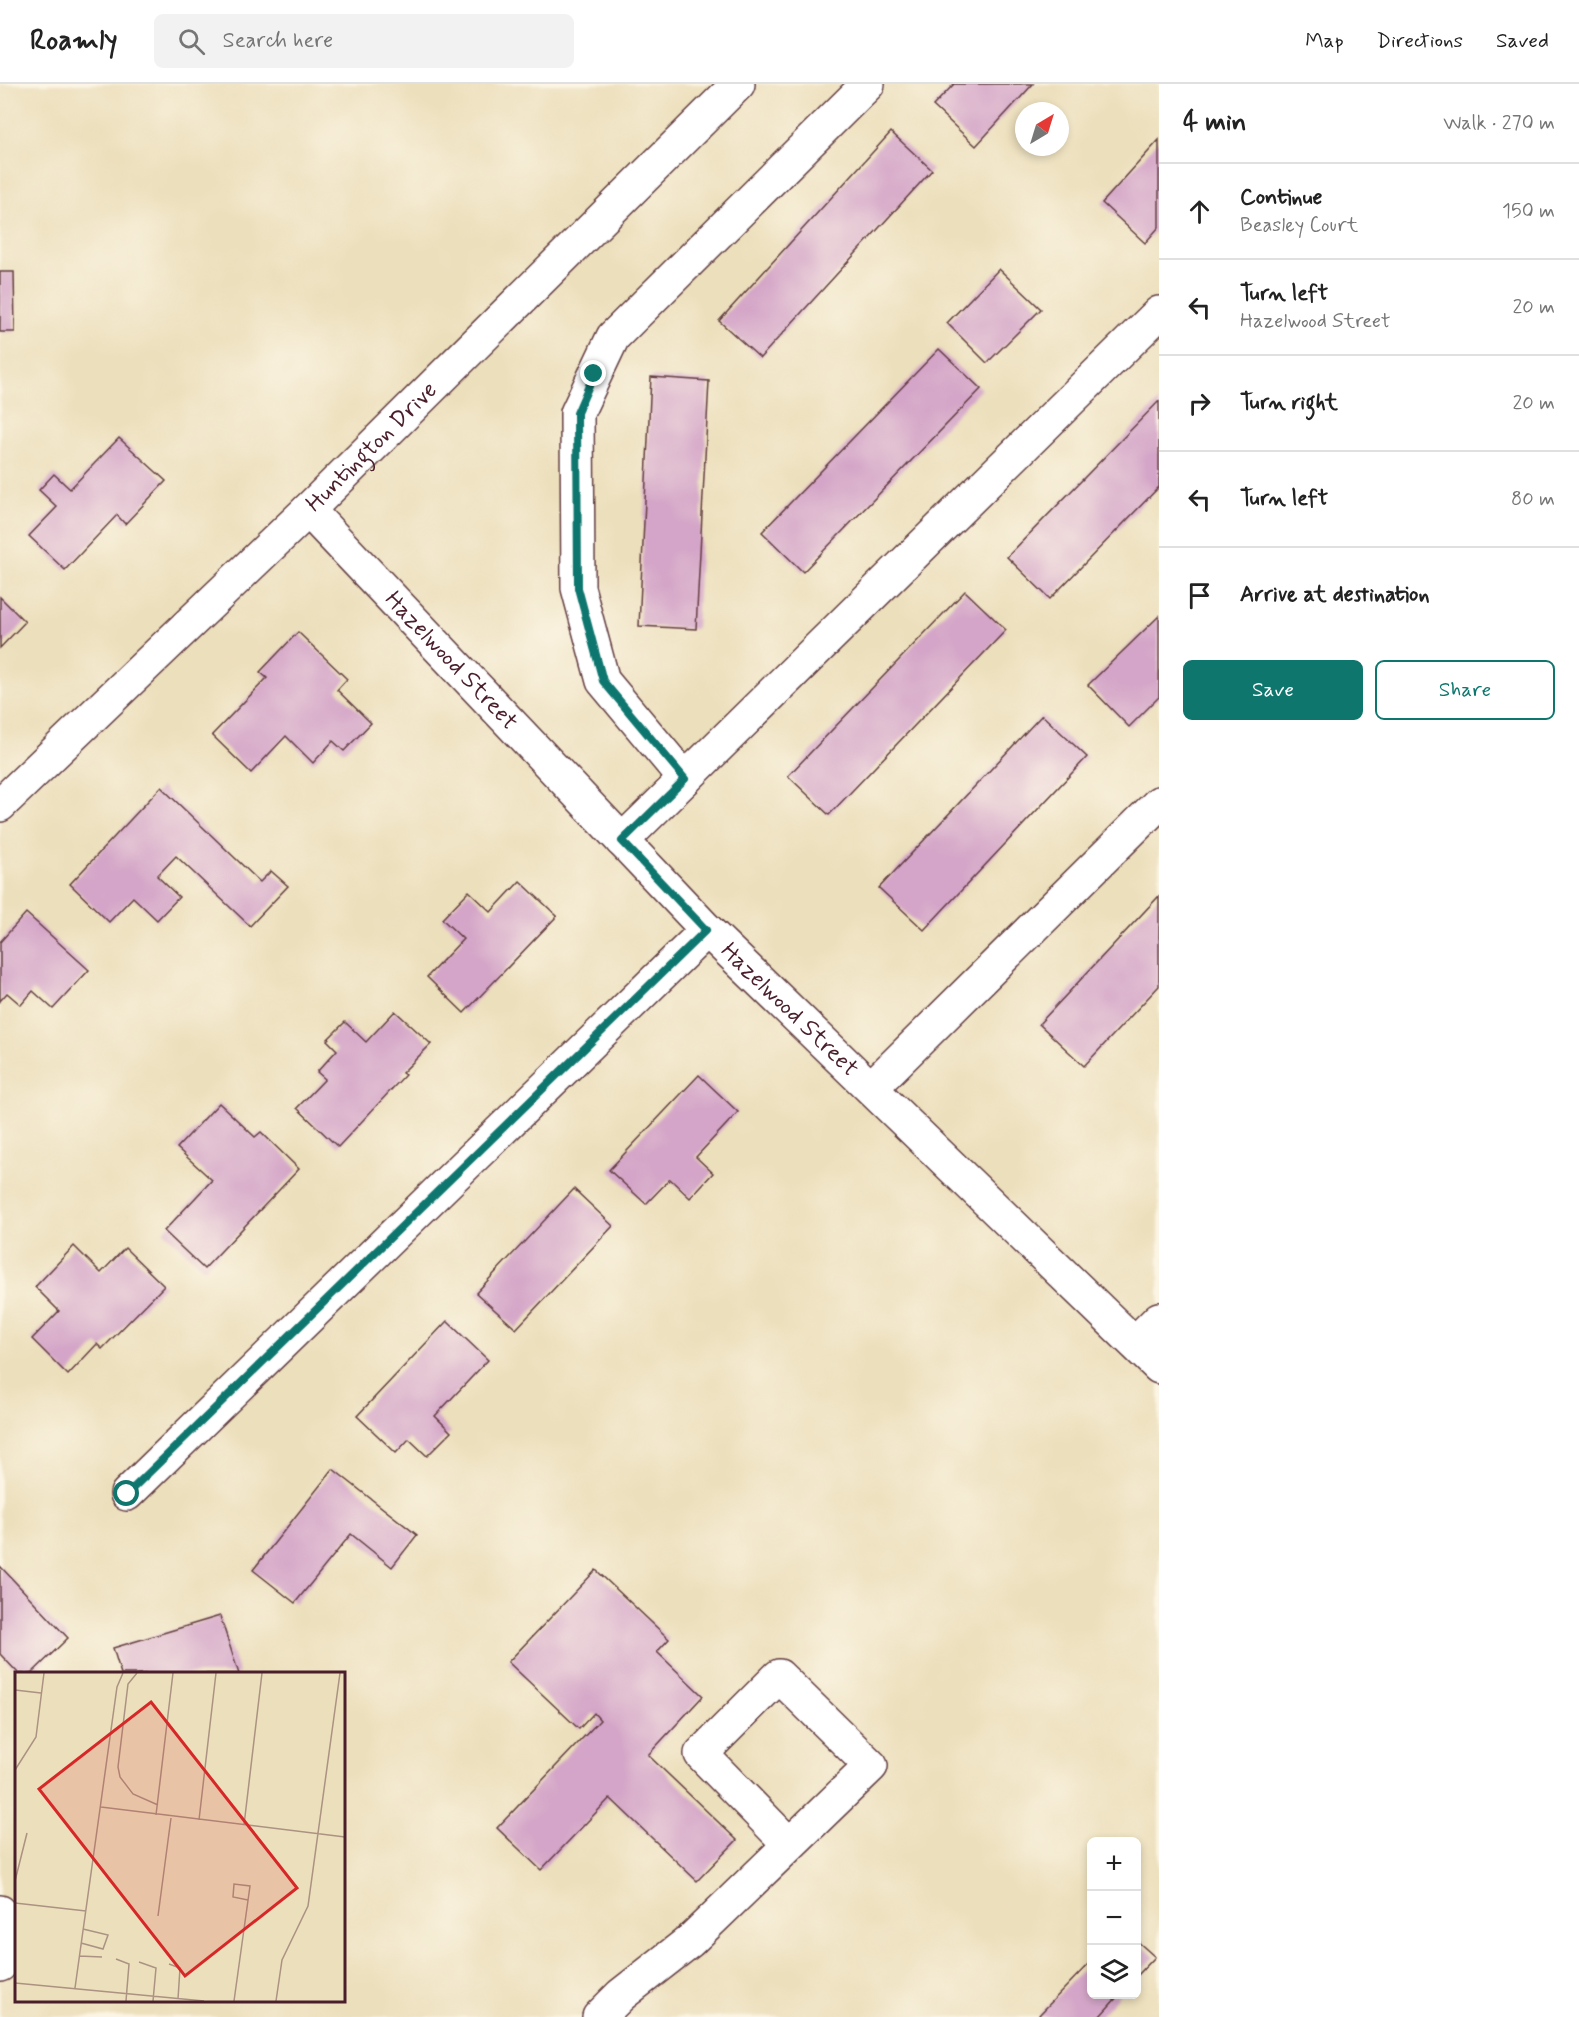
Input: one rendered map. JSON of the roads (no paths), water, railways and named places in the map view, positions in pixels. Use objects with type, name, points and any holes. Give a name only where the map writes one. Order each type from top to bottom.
[{"type":"street","name":"Huntington Drive","points":[[0,805],[309,510],[738,84]]},
{"type":"street","points":[[685,779],[603,681],[578,588],[577,413],[613,337],[868,84]]},
{"type":"street","points":[[622,841],[1159,314]]},
{"type":"street","name":"Hazelwood Street","points":[[309,510],[706,930],[1159,1367]]},
{"type":"street","points":[[871,1088],[1159,803]]},
{"type":"street","points":[[127,1494],[706,930]]},
{"type":"street","points":[[1135,1343],[1159,1319]]},
{"type":"street","points":[[599,2017],[621,1995],[690,1941],[871,1766],[779,1676],[701,1754],[789,1844]]},
{"type":"street","points":[[0,1912],[8,1920],[11,1942],[0,1965]]}]
